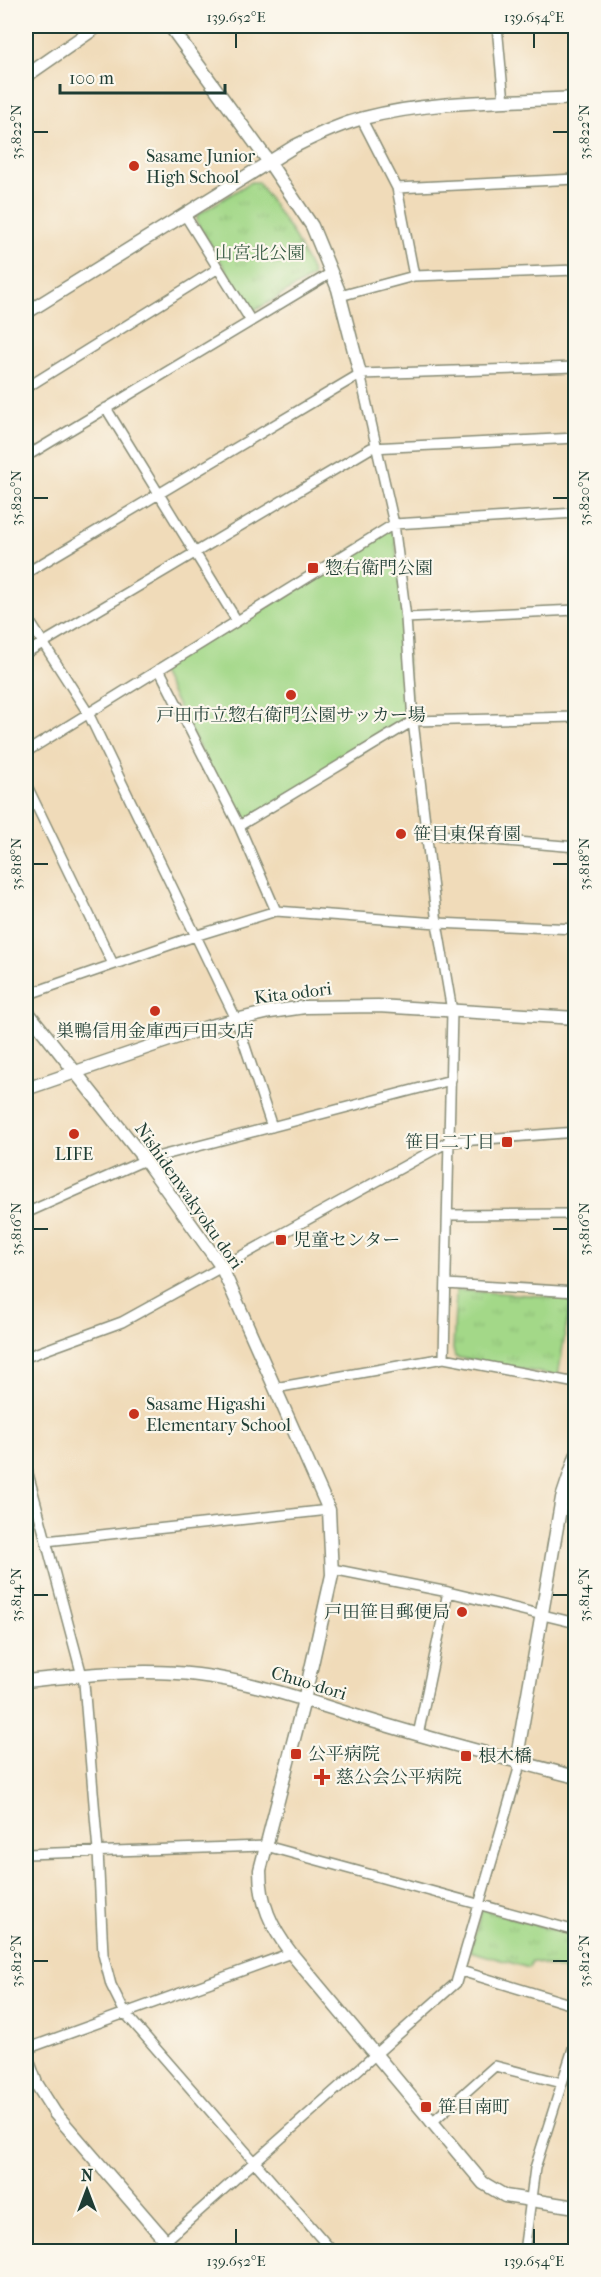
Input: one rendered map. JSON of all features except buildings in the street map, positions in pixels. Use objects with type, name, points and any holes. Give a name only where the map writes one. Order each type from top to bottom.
[{"type":"street","points":[[26,76],[98,26]]},
{"type":"street","points":[[170,26],[269,162],[312,226],[340,296],[394,524],[406,618],[413,721],[437,923],[452,1011],[444,1358]]},
{"type":"street","points":[[497,26],[504,102]]},
{"type":"street","points":[[26,313],[295,146],[325,131],[361,118],[430,106],[576,98]]},
{"type":"street","points":[[361,118],[397,188],[414,276]]},
{"type":"street","points":[[397,188],[576,179]]},
{"type":"street","points":[[185,215],[251,321]]},
{"type":"street","points":[[26,388],[217,269]]},
{"type":"street","points":[[340,296],[414,276],[576,270]]},
{"type":"street","points":[[26,442],[32,453],[331,273]]},
{"type":"street","points":[[26,573],[360,374],[576,367]]},
{"type":"street","points":[[106,408],[237,621]]},
{"type":"street","points":[[26,652],[376,447],[576,438]]},
{"type":"street","points":[[26,752],[394,524],[576,513]]},
{"type":"street","points":[[406,618],[576,610]]},
{"type":"street","points":[[26,616],[88,713],[236,1019],[272,1127]]},
{"type":"street","points":[[159,669],[239,826],[276,911]]},
{"type":"street","points":[[239,826],[413,721],[576,717]]},
{"type":"street","points":[[26,784],[113,964]]},
{"type":"street","points":[[427,834],[576,847]]},
{"type":"street","points":[[26,994],[276,911],[437,923],[576,929]]},
{"type":"street","name":"Kita odori","points":[[26,1089],[210,1026],[294,1009],[342,1005],[576,1018]]},
{"type":"street","name":"Nishidenwakyoku dori","points":[[26,1010],[145,1160],[221,1266],[329,1510],[332,1569],[304,1700],[260,1870],[264,1908],[274,1930],[483,2184],[505,2196],[576,2207]]},
{"type":"street","points":[[26,1213],[145,1160],[451,1080]]},
{"type":"street","points":[[26,1357],[122,1322],[448,1142],[576,1132]]},
{"type":"street","points":[[448,1215],[576,1214]]},
{"type":"street","points":[[446,1284],[576,1292]]},
{"type":"street","points":[[275,1388],[444,1358],[576,1383]]},
{"type":"street","points":[[153,2252],[377,2056],[456,1983],[518,1772],[518,1751],[562,1498],[576,1456]]},
{"type":"street","points":[[26,1466],[82,1675],[98,1851],[103,1954],[111,1985],[125,2013],[333,2252]]},
{"type":"street","points":[[562,1498],[576,1502]]},
{"type":"street","points":[[46,1541],[329,1510]]},
{"type":"street","points":[[332,1569],[448,1592],[576,1623]]},
{"type":"street","points":[[418,1735],[448,1592]]},
{"type":"street","name":"Chuo-dori","points":[[26,1681],[140,1672],[199,1675],[245,1683],[418,1735],[576,1777]]},
{"type":"street","points":[[26,1854],[266,1846],[576,1931]]},
{"type":"street","points":[[26,2049],[291,1953]]},
{"type":"street","points":[[461,1971],[576,2006]]},
{"type":"street","points":[[524,2252],[535,2168],[576,2039]]},
{"type":"street","points":[[26,2056],[36,2083],[55,2113],[175,2252]]},
{"type":"street","points":[[431,2123],[495,2066],[562,2084]]},
{"type":"green space","name":"山宮北公園","points":[[251,182],[258,182],[293,234],[313,274],[312,277],[256,310],[250,309],[197,223],[197,215]]},
{"type":"green space","name":"戸田市立惣右衛門公園サッカー場","points":[[394,524],[413,721],[239,826],[159,669]]},
{"type":"green space","points":[[456,1290],[571,1298],[558,1376],[455,1357],[453,1349]]},
{"type":"green space","points":[[482,1909],[575,1936],[575,1974],[532,1961],[529,1968],[470,1951]]},
{"type":"place","name":"Sasame Junior High School","points":[[134,166]]},
{"type":"place","name":"惣右衛門公園","points":[[313,568]]},
{"type":"place","name":"戸田市立惣右衛門公園サッカー場","points":[[291,695]]},
{"type":"place","name":"笹目東保育園","points":[[401,834]]},
{"type":"place","name":"巣鴨信用金庫西戸田支店","points":[[155,1011]]},
{"type":"place","name":"LIFE","points":[[74,1134]]},
{"type":"place","name":"笹目二丁目","points":[[507,1142]]},
{"type":"place","name":"児童センター","points":[[281,1240]]},
{"type":"place","name":"Sasame Higashi Elementary School","points":[[134,1414]]},
{"type":"place","name":"戸田笹目郵便局","points":[[462,1612]]},
{"type":"place","name":"公平病院","points":[[296,1754]]},
{"type":"place","name":"根木橋","points":[[466,1756]]},
{"type":"place","name":"慈公会公平病院","points":[[322,1777]]},
{"type":"place","name":"笹目南町","points":[[426,2107]]}]
